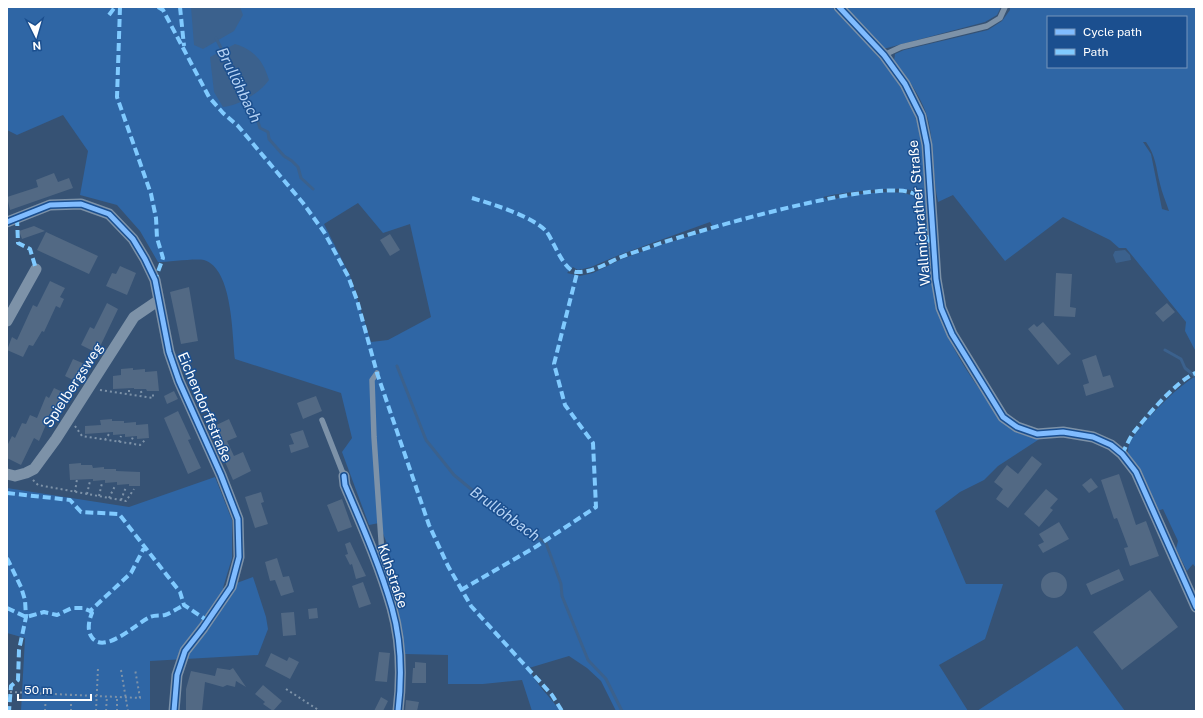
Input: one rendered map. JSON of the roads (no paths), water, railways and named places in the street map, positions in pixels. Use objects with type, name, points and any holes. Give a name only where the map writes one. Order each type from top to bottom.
[{"type":"street","name":"Wallmichrather Straße","points":[[839,7],[884,55],[905,84],[921,116],[930,175],[936,279],[941,308],[952,334],[1003,417],[1017,427],[1038,434],[1063,432],[1093,437],[1111,445],[1122,454],[1136,472],[1196,607]]},
{"type":"street","name":"Eichendorffstraße","points":[[7,222],[50,205],[66,203],[81,204],[109,214],[133,239],[155,280],[169,352],[179,381],[221,476],[238,519],[239,557],[231,587],[185,651],[176,675],[174,711]]},
{"type":"street","points":[[7,321],[36,269]]},
{"type":"street","name":"Spielbergsweg","points":[[7,474],[15,476],[34,469],[134,317],[159,300]]},
{"type":"street","name":"Kuhstraße","points":[[344,476],[345,485],[392,608],[397,637],[400,687],[398,711]]},
{"type":"lane","points":[[884,55],[901,47],[987,26],[1000,18],[1005,7]]},
{"type":"lane","points":[[377,374],[372,380],[374,437],[385,587]]},
{"type":"lane","points":[[322,420],[344,476]]},
{"type":"water","points":[[191,7],[240,7],[243,15],[234,31],[203,49],[194,45]]},
{"type":"water","points":[[235,44],[247,49],[261,61],[269,80],[260,90],[248,98],[235,104],[223,107],[214,92],[210,57]]},
{"type":"water","points":[[1125,250],[1130,255],[1131,260],[1116,263],[1113,255],[1115,251]]},
{"type":"waterway","name":"Brullöhbach","points":[[216,38],[223,52]]},
{"type":"waterway","name":"Brullöhbach","points":[[244,95],[260,128],[268,132],[269,139],[284,156],[298,167],[301,178],[313,189]]},
{"type":"waterway","points":[[1165,350],[1181,359],[1185,368],[1196,377]]},
{"type":"waterway","name":"Brullöhbach","points":[[397,366],[426,440],[454,475],[495,509],[546,543],[561,584],[562,596],[588,660],[606,679],[622,711]]}]
